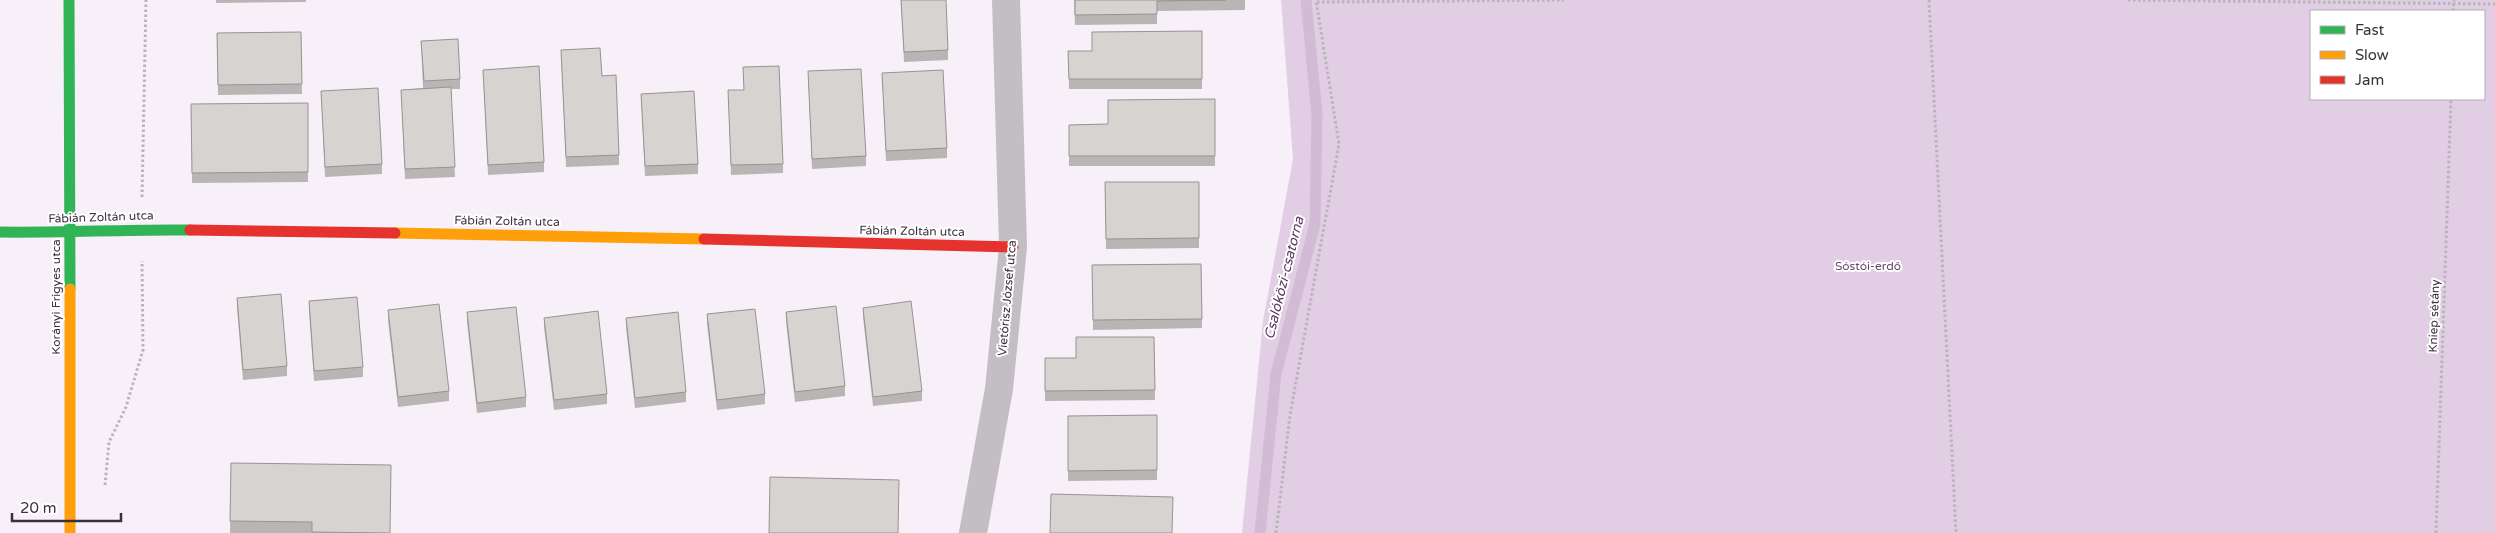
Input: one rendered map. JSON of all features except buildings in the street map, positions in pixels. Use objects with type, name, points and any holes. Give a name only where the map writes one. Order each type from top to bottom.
[{"type":"street","name":"Korányi Frigyes utca","points":[[69,0],[70,533]]},
{"type":"street","name":"Vietórisz József utca","points":[[973,533],[999,389],[1013,247],[1006,0]]},
{"type":"street","name":"Fábián Zoltán utca","points":[[0,232],[69,233],[142,229],[552,235],[1013,247]]},
{"type":"path","points":[[105,486],[110,442],[126,407],[142,350],[146,0]]},
{"type":"path","points":[[1276,533],[1290,415],[1339,144],[1316,1],[1564,0]]},
{"type":"path","points":[[1929,0],[1956,533]]},
{"type":"path","points":[[2128,0],[2454,2],[2495,4]]},
{"type":"path","name":"Kniep sétány","points":[[2436,533],[2450,100]]},
{"type":"green space","name":"Sóstói-erdő","points":[[1281,0],[2495,0],[2495,533],[1242,533],[1263,321],[1293,159]]},
{"type":"waterway","name":"Csalóközi-csatorna","points":[[1260,533],[1276,374],[1315,224],[1317,114],[1306,0]]},
{"type":"traffic: fast","points":[[69,0],[70,289]]},
{"type":"traffic: fast","points":[[0,232],[190,230]]},
{"type":"traffic: slow","points":[[395,233],[704,239]]},
{"type":"traffic: slow","points":[[70,289],[70,533]]},
{"type":"traffic: jam","points":[[190,230],[395,233]]},
{"type":"traffic: jam","points":[[704,239],[1013,247]]}]
